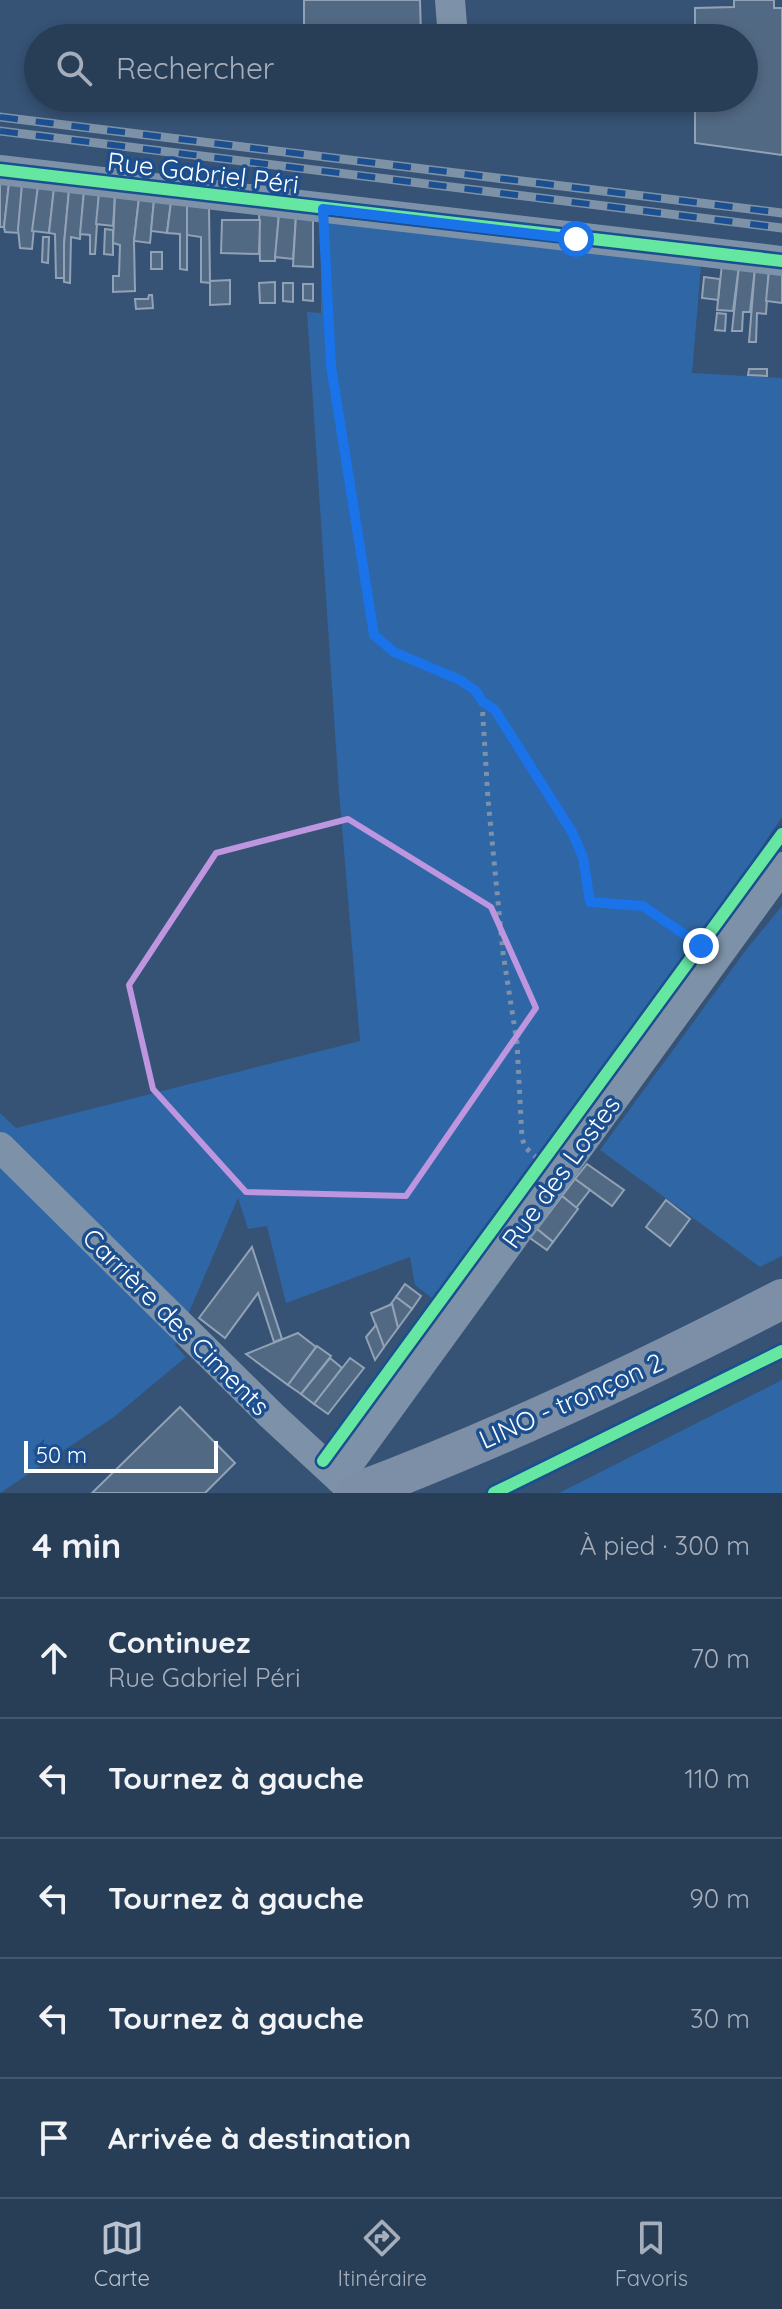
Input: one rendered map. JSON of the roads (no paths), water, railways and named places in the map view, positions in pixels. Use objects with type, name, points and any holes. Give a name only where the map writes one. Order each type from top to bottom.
[{"type":"main road","name":"LINO - tronçon 2","points":[[350,1488],[404,1475],[651,1367],[782,1299]]},
{"type":"street","points":[[450,0],[452,24]]},
{"type":"street","name":"Rue Gabriel Péri","points":[[0,170],[782,261]]},
{"type":"street","name":"Rue des Lostes","points":[[350,1488],[782,867]]},
{"type":"street","name":"Carrière des Ciments","points":[[0,1147],[271,1415],[350,1488]]},
{"type":"railway","points":[[0,117],[782,213]]},
{"type":"railway","points":[[0,131],[782,228]]}]
